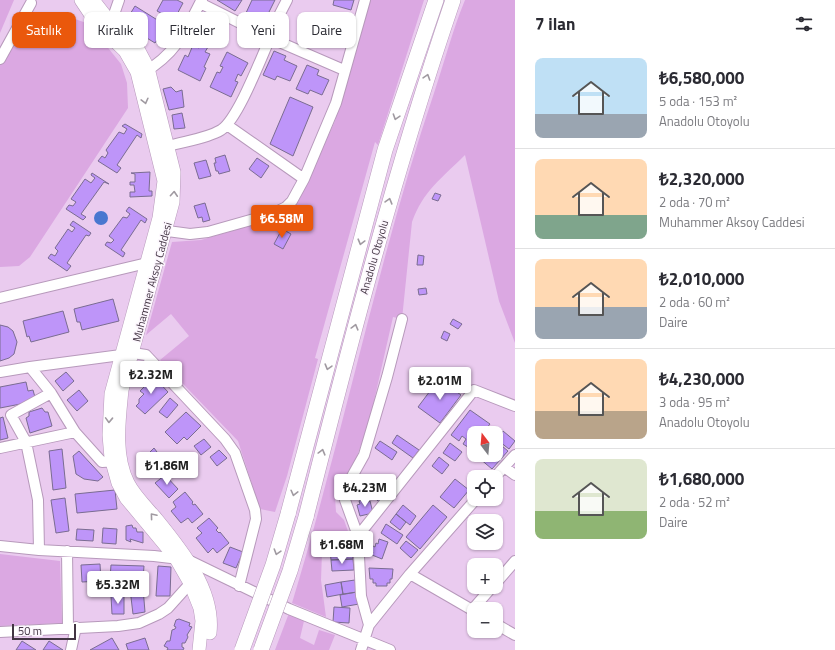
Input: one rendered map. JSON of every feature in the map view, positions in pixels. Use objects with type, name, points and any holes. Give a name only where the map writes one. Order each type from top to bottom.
[{"type":"highway","name":"Anadolu Otoyolu","points":[[242,650],[273,565],[288,514],[385,150],[436,0]]},
{"type":"highway","name":"Anadolu Otoyolu","points":[[261,650],[290,570],[306,517],[384,220],[413,120],[453,0]]},
{"type":"main road","points":[[80,0],[92,12]]},
{"type":"main road","points":[[93,0],[99,12]]},
{"type":"main road","name":"Muhammer Aksoy Caddesi","points":[[127,354],[161,230],[164,192],[164,181],[143,73],[137,48]]},
{"type":"main road","name":"Muhammer Aksoy Caddesi","points":[[143,73],[168,146],[174,172],[173,202],[147,262],[127,354],[122,390],[116,461],[118,483],[126,498],[197,576],[211,615],[208,650]]},
{"type":"main road","name":"Muhammer Aksoy Caddesi","points":[[197,576],[202,621],[199,650]]},
{"type":"street","points":[[114,12],[119,0]]},
{"type":"street","points":[[282,12],[288,0]]},
{"type":"street","points":[[161,230],[199,234],[272,214],[286,207],[292,201],[304,179],[336,103],[344,70],[365,0]]},
{"type":"street","points":[[143,73],[159,63],[177,45],[201,2],[237,21]]},
{"type":"street","points":[[0,59],[31,3]]},
{"type":"street","points":[[289,46],[344,70]]},
{"type":"street","points":[[168,146],[216,132],[227,125],[239,104],[264,48]]},
{"type":"street","points":[[227,125],[304,179]]},
{"type":"street","points":[[0,298],[147,262]]},
{"type":"street","points":[[369,625],[361,596],[358,536],[346,500],[345,489],[364,455],[402,319]]},
{"type":"street","points":[[0,372],[127,354],[146,355],[225,439],[235,453],[255,510],[256,518],[239,586]]},
{"type":"street","points":[[30,367],[51,393],[75,432],[102,462],[116,461]]},
{"type":"street","points":[[358,536],[474,390],[515,406]]},
{"type":"street","points":[[39,550],[38,500],[26,442],[11,415],[51,393]]},
{"type":"street","points":[[0,448],[75,432]]},
{"type":"street","points":[[502,470],[515,455]]},
{"type":"street","points":[[504,467],[515,475]]},
{"type":"street","points":[[362,645],[369,625],[410,574],[470,506]]},
{"type":"street","points":[[0,546],[39,550],[182,559],[197,576],[239,586],[362,645],[390,650]]},
{"type":"street","points":[[67,551],[72,627],[71,650]]},
{"type":"street","points":[[503,575],[515,561]]},
{"type":"street","points":[[410,574],[467,607]]},
{"type":"street","points":[[0,632],[130,625],[149,620],[168,608],[197,576]]},
{"type":"street","points":[[480,602],[486,594]]},
{"type":"street","points":[[503,628],[515,635]]},
{"type":"shaded area","points":[[0,0],[14,0],[0,33]]},
{"type":"shaded area","points":[[370,0],[424,0],[378,145],[375,142],[315,358],[318,359],[287,476],[275,512],[260,509],[238,441],[160,360],[189,336],[171,314],[146,335],[172,242],[201,240],[280,217],[291,211],[298,202],[335,121]]},
{"type":"shaded area","points":[[465,0],[515,0],[515,343],[499,301],[465,155],[428,193],[416,211],[412,222],[402,319],[393,317],[369,423],[356,459],[335,497],[336,512],[344,520],[349,534],[350,550],[322,553],[321,580],[326,617],[292,603],[311,539],[396,217],[453,33]]},
{"type":"shaded area","points":[[76,19],[84,22],[84,48],[108,48],[121,64],[127,83],[128,108],[30,257],[19,266],[0,267],[0,59],[12,38],[12,48],[76,48]]},
{"type":"shaded area","points":[[0,554],[60,561],[62,623],[0,626]]},
{"type":"shaded area","points":[[289,613],[304,621],[300,638],[314,645],[319,630],[335,635],[329,650],[275,650]]},
{"type":"water","points":[[98,211],[104,211],[108,215],[108,221],[104,225],[98,225],[94,221],[94,215]]},
{"type":"building","points":[[163,0],[177,0],[183,3],[178,12],[157,11]]},
{"type":"building","points":[[217,0],[242,0],[235,11]]},
{"type":"building","points":[[252,0],[275,0],[269,12],[246,12]]},
{"type":"building","points":[[334,0],[354,0],[351,10],[333,5]]},
{"type":"building","points":[[135,6],[145,12],[131,12]]},
{"type":"building","points":[[148,14],[156,19],[155,43],[148,39]]},
{"type":"building","points":[[192,48],[207,48],[205,52],[210,54],[200,81],[178,70],[185,55],[188,57]]},
{"type":"building","points":[[274,51],[286,56],[284,60],[297,66],[290,81],[277,76],[275,80],[263,75]]},
{"type":"building","points":[[227,52],[248,63],[241,76],[238,74],[235,81],[238,82],[231,97],[210,87],[217,72],[220,73],[223,67],[220,66]]},
{"type":"building","points":[[307,65],[319,70],[317,75],[329,80],[322,95],[310,90],[308,94],[296,89]]},
{"type":"building","points":[[171,87],[176,92],[182,90],[184,107],[169,110],[163,89]]},
{"type":"building","points":[[290,97],[313,107],[293,156],[270,144]]},
{"type":"building","points":[[182,113],[185,128],[174,129],[172,115]]},
{"type":"building","points":[[125,124],[142,134],[141,138],[137,135],[117,165],[121,168],[117,173],[98,161],[102,156],[105,158],[108,153],[106,150],[119,132],[124,134],[127,129],[122,126]]},
{"type":"building","points":[[225,155],[230,171],[219,174],[218,171],[216,171],[214,163],[216,163],[215,158]]},
{"type":"building","points":[[257,158],[269,166],[261,178],[249,169]]},
{"type":"building","points":[[206,160],[211,176],[199,179],[194,163]]},
{"type":"building","points":[[150,172],[149,191],[152,191],[152,196],[130,197],[130,192],[135,192],[134,185],[130,185],[130,182],[135,182],[135,174],[131,173]]},
{"type":"building","points":[[92,173],[109,184],[104,182],[81,214],[86,217],[83,220],[66,209],[69,205],[73,206],[76,202],[71,199],[85,179],[91,183],[95,178],[91,175]]},
{"type":"building","points":[[435,193],[441,195],[438,201],[432,199]]},
{"type":"building","points":[[205,203],[210,220],[203,222],[202,217],[198,218],[194,206]]},
{"type":"building","points":[[129,207],[147,219],[145,223],[141,220],[121,250],[125,253],[123,257],[105,245],[107,242],[111,243],[114,240],[109,236],[123,217],[127,218],[130,214],[126,211]]},
{"type":"building","points":[[73,221],[91,233],[89,236],[86,235],[67,263],[71,266],[67,271],[48,258],[51,254],[55,256],[58,251],[55,248],[68,229],[72,232],[75,228],[70,225]]},
{"type":"building","points":[[282,229],[291,234],[283,249],[274,244]]},
{"type":"building","points":[[418,255],[424,256],[423,265],[417,265]]},
{"type":"building","points":[[426,288],[427,294],[419,295],[418,289]]},
{"type":"building","points":[[113,299],[119,321],[82,330],[80,322],[77,322],[74,309]]},
{"type":"building","points":[[63,311],[69,332],[31,342],[29,336],[27,337],[23,321]]},
{"type":"building","points":[[453,319],[462,324],[458,329],[450,324]]},
{"type":"building","points":[[0,325],[8,327],[13,331],[17,342],[14,354],[9,358],[0,361]]},
{"type":"building","points":[[444,331],[450,334],[447,341],[441,338]]},
{"type":"building","points":[[66,372],[74,381],[63,391],[55,381]]},
{"type":"building","points":[[154,377],[168,392],[145,414],[136,406],[139,403],[139,399],[144,394],[140,391]]},
{"type":"building","points":[[439,379],[461,395],[440,423],[418,407]]},
{"type":"building","points":[[26,382],[28,391],[33,390],[36,401],[0,408],[0,387]]},
{"type":"building","points":[[79,390],[88,401],[77,411],[67,400]]},
{"type":"building","points":[[170,398],[178,405],[167,418],[159,412]]},
{"type":"building","points":[[42,408],[45,412],[48,412],[52,426],[30,433],[26,418],[29,416],[29,412]]},
{"type":"building","points":[[470,410],[490,424],[488,426],[467,426],[467,446],[463,444],[466,439],[462,436],[459,441],[451,435]]},
{"type":"building","points":[[186,412],[201,426],[187,440],[184,437],[177,444],[165,432]]},
{"type":"building","points":[[3,417],[8,438],[0,440],[0,418]]},
{"type":"building","points":[[503,431],[515,441],[509,449],[503,444]]},
{"type":"building","points":[[397,435],[419,450],[413,458],[392,443]]},
{"type":"building","points":[[204,439],[211,447],[201,455],[194,446]]},
{"type":"building","points":[[380,441],[397,452],[392,460],[375,448]]},
{"type":"building","points":[[450,443],[462,452],[455,461],[443,453]]},
{"type":"building","points":[[503,447],[508,451],[503,457]]},
{"type":"building","points":[[154,448],[166,464],[151,477],[144,465],[147,463],[143,459]]},
{"type":"building","points":[[62,449],[66,488],[53,490],[49,451]]},
{"type":"building","points":[[219,450],[227,458],[217,466],[210,457]]},
{"type":"building","points":[[79,451],[103,477],[98,481],[84,479],[76,474],[73,456]]},
{"type":"building","points":[[439,457],[449,465],[442,474],[432,466]]},
{"type":"building","points":[[484,462],[498,462],[492,469]]},
{"type":"building","points":[[165,475],[178,489],[169,498],[155,483]]},
{"type":"building","points":[[375,478],[391,490],[381,503],[365,491]]},
{"type":"building","points":[[455,479],[467,488],[467,492],[454,508],[440,497]]},
{"type":"building","points":[[115,490],[117,509],[77,513],[75,494]]},
{"type":"building","points":[[185,492],[193,502],[193,505],[195,504],[203,514],[192,523],[188,518],[181,523],[171,511],[176,507],[173,502]]},
{"type":"building","points":[[65,498],[69,531],[56,533],[51,500]]},
{"type":"building","points":[[365,499],[366,503],[370,501],[373,513],[360,516],[357,505],[360,504],[359,501]]},
{"type":"building","points":[[403,505],[416,516],[410,525],[396,514]]},
{"type":"building","points":[[433,505],[447,517],[420,549],[406,537]]},
{"type":"building","points":[[396,514],[406,522],[400,530],[390,522]]},
{"type":"building","points":[[209,518],[218,528],[216,530],[219,533],[220,532],[229,543],[217,553],[213,548],[208,553],[196,538],[202,533],[197,528]]},
{"type":"building","points":[[386,524],[403,535],[397,544],[381,533]]},
{"type":"building","points":[[132,525],[133,528],[136,528],[137,532],[143,532],[143,543],[130,539],[131,542],[126,540],[126,526]]},
{"type":"building","points":[[103,528],[117,529],[116,544],[102,543]]},
{"type":"building","points":[[77,529],[94,530],[93,541],[76,540]]},
{"type":"building","points":[[379,539],[388,542],[382,559],[372,555],[373,552],[371,551],[373,546],[375,547],[376,543],[378,544]]},
{"type":"building","points":[[406,541],[418,550],[411,558],[400,548]]},
{"type":"building","points":[[230,547],[243,552],[236,568],[223,563]]},
{"type":"building","points":[[352,548],[353,559],[331,560],[330,549]]},
{"type":"building","points":[[353,559],[354,570],[332,571],[331,560]]},
{"type":"building","points":[[100,564],[101,581],[82,582],[81,565]]},
{"type":"building","points":[[111,565],[144,566],[143,579],[110,578]]},
{"type":"building","points":[[158,566],[171,567],[170,596],[156,596]]},
{"type":"building","points":[[369,568],[393,569],[390,583],[387,583],[387,586],[376,586],[376,583],[373,583],[373,579],[370,579]]},
{"type":"building","points":[[355,580],[357,592],[343,594],[341,582]]},
{"type":"building","points":[[341,582],[343,594],[327,597],[325,585]]},
{"type":"building","points":[[143,588],[145,612],[133,614],[130,589]]},
{"type":"building","points":[[357,592],[359,604],[342,607],[340,595]]},
{"type":"building","points":[[124,595],[124,614],[112,614],[111,596]]},
{"type":"building","points":[[334,607],[350,608],[349,623],[333,622]]},
{"type":"building","points":[[179,619],[190,623],[189,626],[192,627],[187,635],[188,637],[185,643],[182,643],[182,647],[184,648],[183,650],[167,650],[168,648],[164,646],[167,641],[170,641],[172,630],[176,627],[174,626],[176,620]]},
{"type":"building","points":[[112,638],[119,650],[90,650]]},
{"type":"building","points":[[145,638],[149,650],[128,650],[126,644]]},
{"type":"building","points":[[22,641],[36,650],[16,650]]},
{"type":"building","points":[[49,641],[63,650],[43,650]]}]
